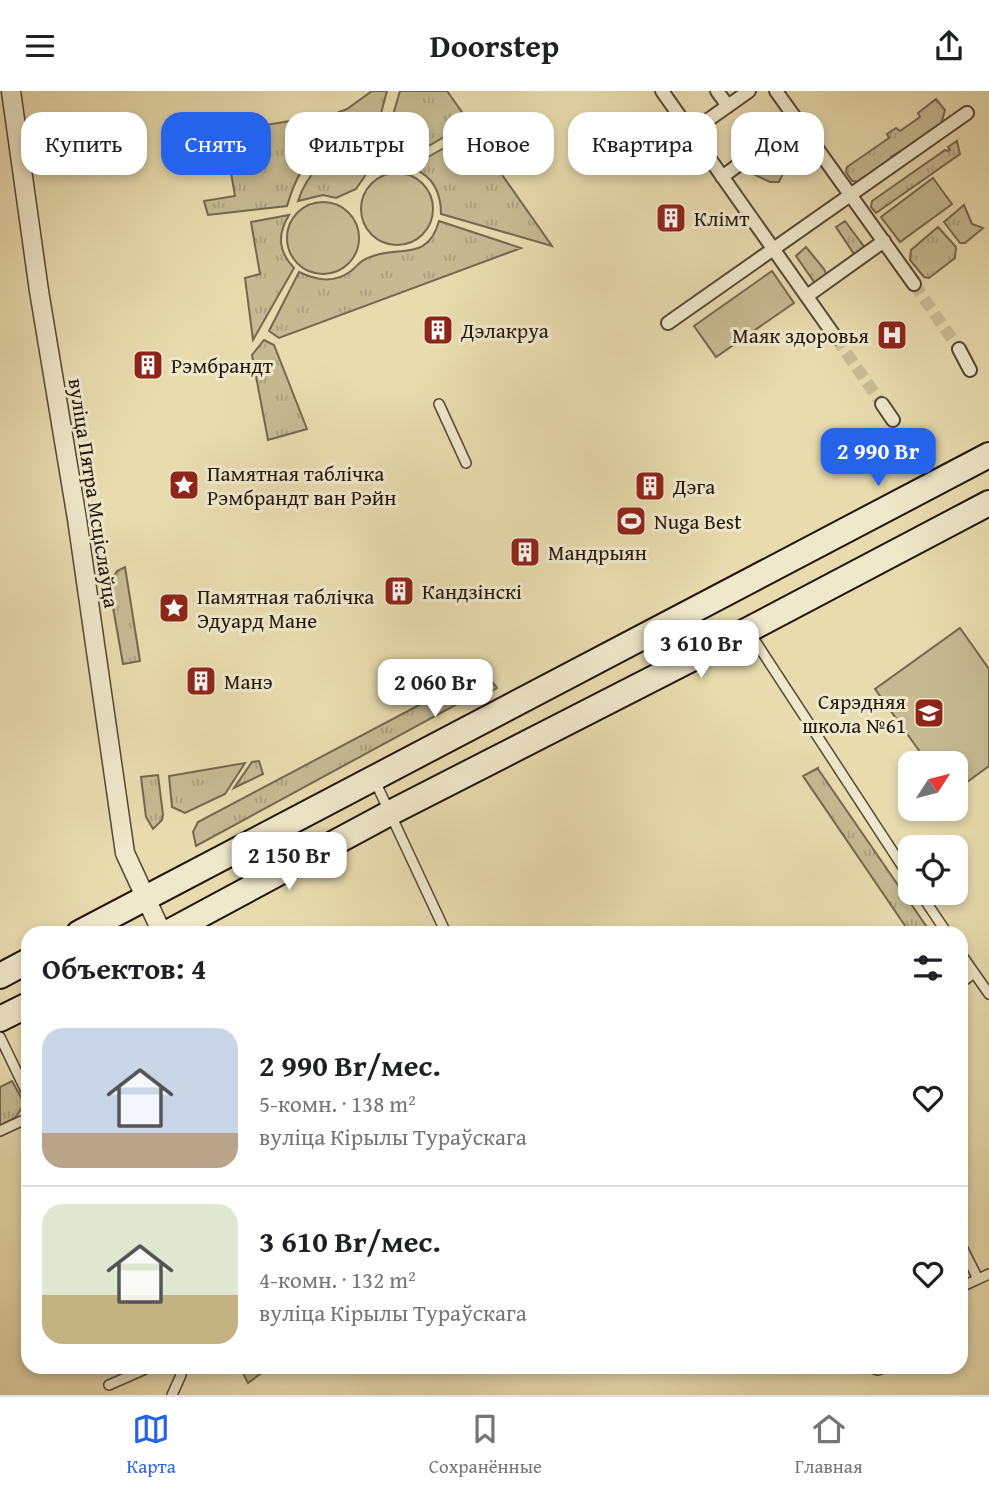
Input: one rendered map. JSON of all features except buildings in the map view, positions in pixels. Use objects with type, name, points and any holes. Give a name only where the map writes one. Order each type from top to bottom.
[{"type":"main road","points":[[92,926],[989,455]]},
{"type":"main road","points":[[177,926],[989,503]]},
{"type":"main road","points":[[0,976],[21,965]]},
{"type":"main road","points":[[0,1019],[21,1008]]},
{"type":"street","name":"вуліца Пятра Мсціслаўца","points":[[11,91],[125,853],[144,898],[160,926]]},
{"type":"street","points":[[662,91],[677,112]]},
{"type":"street","points":[[717,91],[727,106]]},
{"type":"street","points":[[717,113],[749,91]]},
{"type":"street","points":[[776,91],[791,112]]},
{"type":"street","points":[[668,323],[967,113]]},
{"type":"street","points":[[824,158],[914,284]]},
{"type":"street","points":[[717,170],[836,338]]},
{"type":"street","points":[[722,177],[731,170]]},
{"type":"street","points":[[807,296],[884,241]]},
{"type":"street","points":[[959,349],[970,370]]},
{"type":"street","points":[[882,404],[893,420]]},
{"type":"lane","points":[[439,404],[466,463]]},
{"type":"lane","points":[[748,630],[898,860]]},
{"type":"lane","points":[[373,777],[443,926]]},
{"type":"lane","points":[[928,905],[942,926]]},
{"type":"lane","points":[[968,964],[989,994]]},
{"type":"lane","points":[[968,978],[974,973]]},
{"type":"lane","points":[[0,1037],[21,1080]]},
{"type":"lane","points":[[0,1131],[21,1121]]},
{"type":"lane","points":[[968,1259],[978,1279]]},
{"type":"lane","points":[[968,1284],[989,1274]]},
{"type":"lane","points":[[109,1385],[134,1374]]},
{"type":"lane","points":[[172,1395],[181,1374]]},
{"type":"green space","points":[[372,91],[387,91],[381,112],[339,112]]},
{"type":"green space","points":[[400,91],[447,91],[462,112],[443,112],[443,137],[429,146],[429,112],[394,112]]},
{"type":"green space","points":[[936,99],[945,110],[940,128],[901,155],[899,152],[891,157],[892,161],[861,182],[852,181],[846,172],[847,167],[889,138],[887,134],[896,128],[900,131],[920,117],[918,113]]},
{"type":"green space","points":[[285,122],[285,175],[300,175],[287,206],[208,215],[204,201],[235,196],[231,175],[271,175],[271,124]]},
{"type":"green space","points":[[957,141],[960,154],[876,213],[871,207],[872,201],[945,150],[950,150],[948,147]]},
{"type":"green space","points":[[443,148],[443,175],[502,175],[552,246],[441,214],[435,187],[425,175],[429,175],[429,156]]},
{"type":"green space","points":[[311,175],[366,175],[356,189],[336,198],[323,195],[298,201]]},
{"type":"green space","points":[[386,175],[408,175],[417,179],[427,189],[432,202],[432,216],[427,229],[417,239],[404,244],[390,244],[377,239],[367,229],[362,216],[362,202],[367,189],[377,179]]},
{"type":"green space","points":[[755,175],[782,175],[779,182],[770,182]]},
{"type":"green space","points":[[933,178],[952,204],[900,242],[881,217]]},
{"type":"green space","points":[[323,202],[337,205],[349,212],[356,224],[359,238],[356,252],[349,264],[337,271],[323,274],[309,271],[297,264],[290,252],[287,238],[290,224],[297,212],[309,205]]},
{"type":"green space","points":[[964,205],[972,224],[983,228],[965,243],[960,243],[944,222]]},
{"type":"green space","points":[[289,215],[282,229],[281,243],[294,268],[253,340],[245,278],[260,274],[251,222]]},
{"type":"green space","points":[[439,221],[521,248],[279,338],[269,331],[299,272],[318,279],[338,278],[369,257],[421,247],[434,234]]},
{"type":"green space","points":[[845,221],[871,256],[867,261],[856,257],[836,227]]},
{"type":"green space","points":[[938,227],[956,247],[955,258],[929,278],[924,277],[910,260],[911,250]]},
{"type":"green space","points":[[806,247],[824,269],[829,281],[819,289],[796,256]]},
{"type":"green space","points":[[772,271],[794,303],[716,357],[694,326]]},
{"type":"green space","points":[[264,340],[274,345],[307,429],[268,440],[252,355]]},
{"type":"green space","points":[[125,567],[140,661],[123,664],[109,585],[117,571]]},
{"type":"green space","points":[[960,628],[989,669],[989,766],[968,781],[968,751],[919,751],[875,689]]},
{"type":"green space","points":[[474,676],[487,679],[497,688],[488,693],[481,691],[196,846],[193,832],[198,822]]},
{"type":"green space","points":[[259,761],[263,774],[234,788],[252,762]]},
{"type":"green space","points":[[245,763],[225,794],[185,813],[172,807],[169,776]]},
{"type":"green space","points":[[818,768],[898,885],[898,905],[912,905],[926,926],[905,926],[803,776]]},
{"type":"green space","points":[[158,775],[163,815],[153,829],[146,817],[141,777]]},
{"type":"green space","points":[[12,1081],[21,1097],[21,1109],[15,1118],[0,1125],[0,1087]]},
{"type":"green space","points":[[244,1374],[260,1374],[248,1383]]},
{"type":"tunnel","points":[[914,284],[959,349]]},
{"type":"tunnel","points":[[836,338],[882,404]]},
{"type":"place","name":"Клімт","points":[[671,218]]},
{"type":"place","name":"Дэлакруа","points":[[438,330]]},
{"type":"place","name":"Маяк здоровья","points":[[892,335]]},
{"type":"place","name":"Рэмбрандт","points":[[148,365]]},
{"type":"place","name":"Памятная таблічка Рэмбрандт ван Рэйн","points":[[184,485]]},
{"type":"place","name":"Дэга","points":[[650,486]]},
{"type":"place","name":"Nuga Best","points":[[631,521]]},
{"type":"place","name":"Мандрыян","points":[[525,552]]},
{"type":"place","name":"Кандзінскі","points":[[399,591]]},
{"type":"place","name":"Памятная таблічка Эдуард Мане","points":[[174,608]]},
{"type":"place","name":"Манэ","points":[[201,681]]},
{"type":"place","name":"Сярэдняя школа №61","points":[[929,713]]}]
